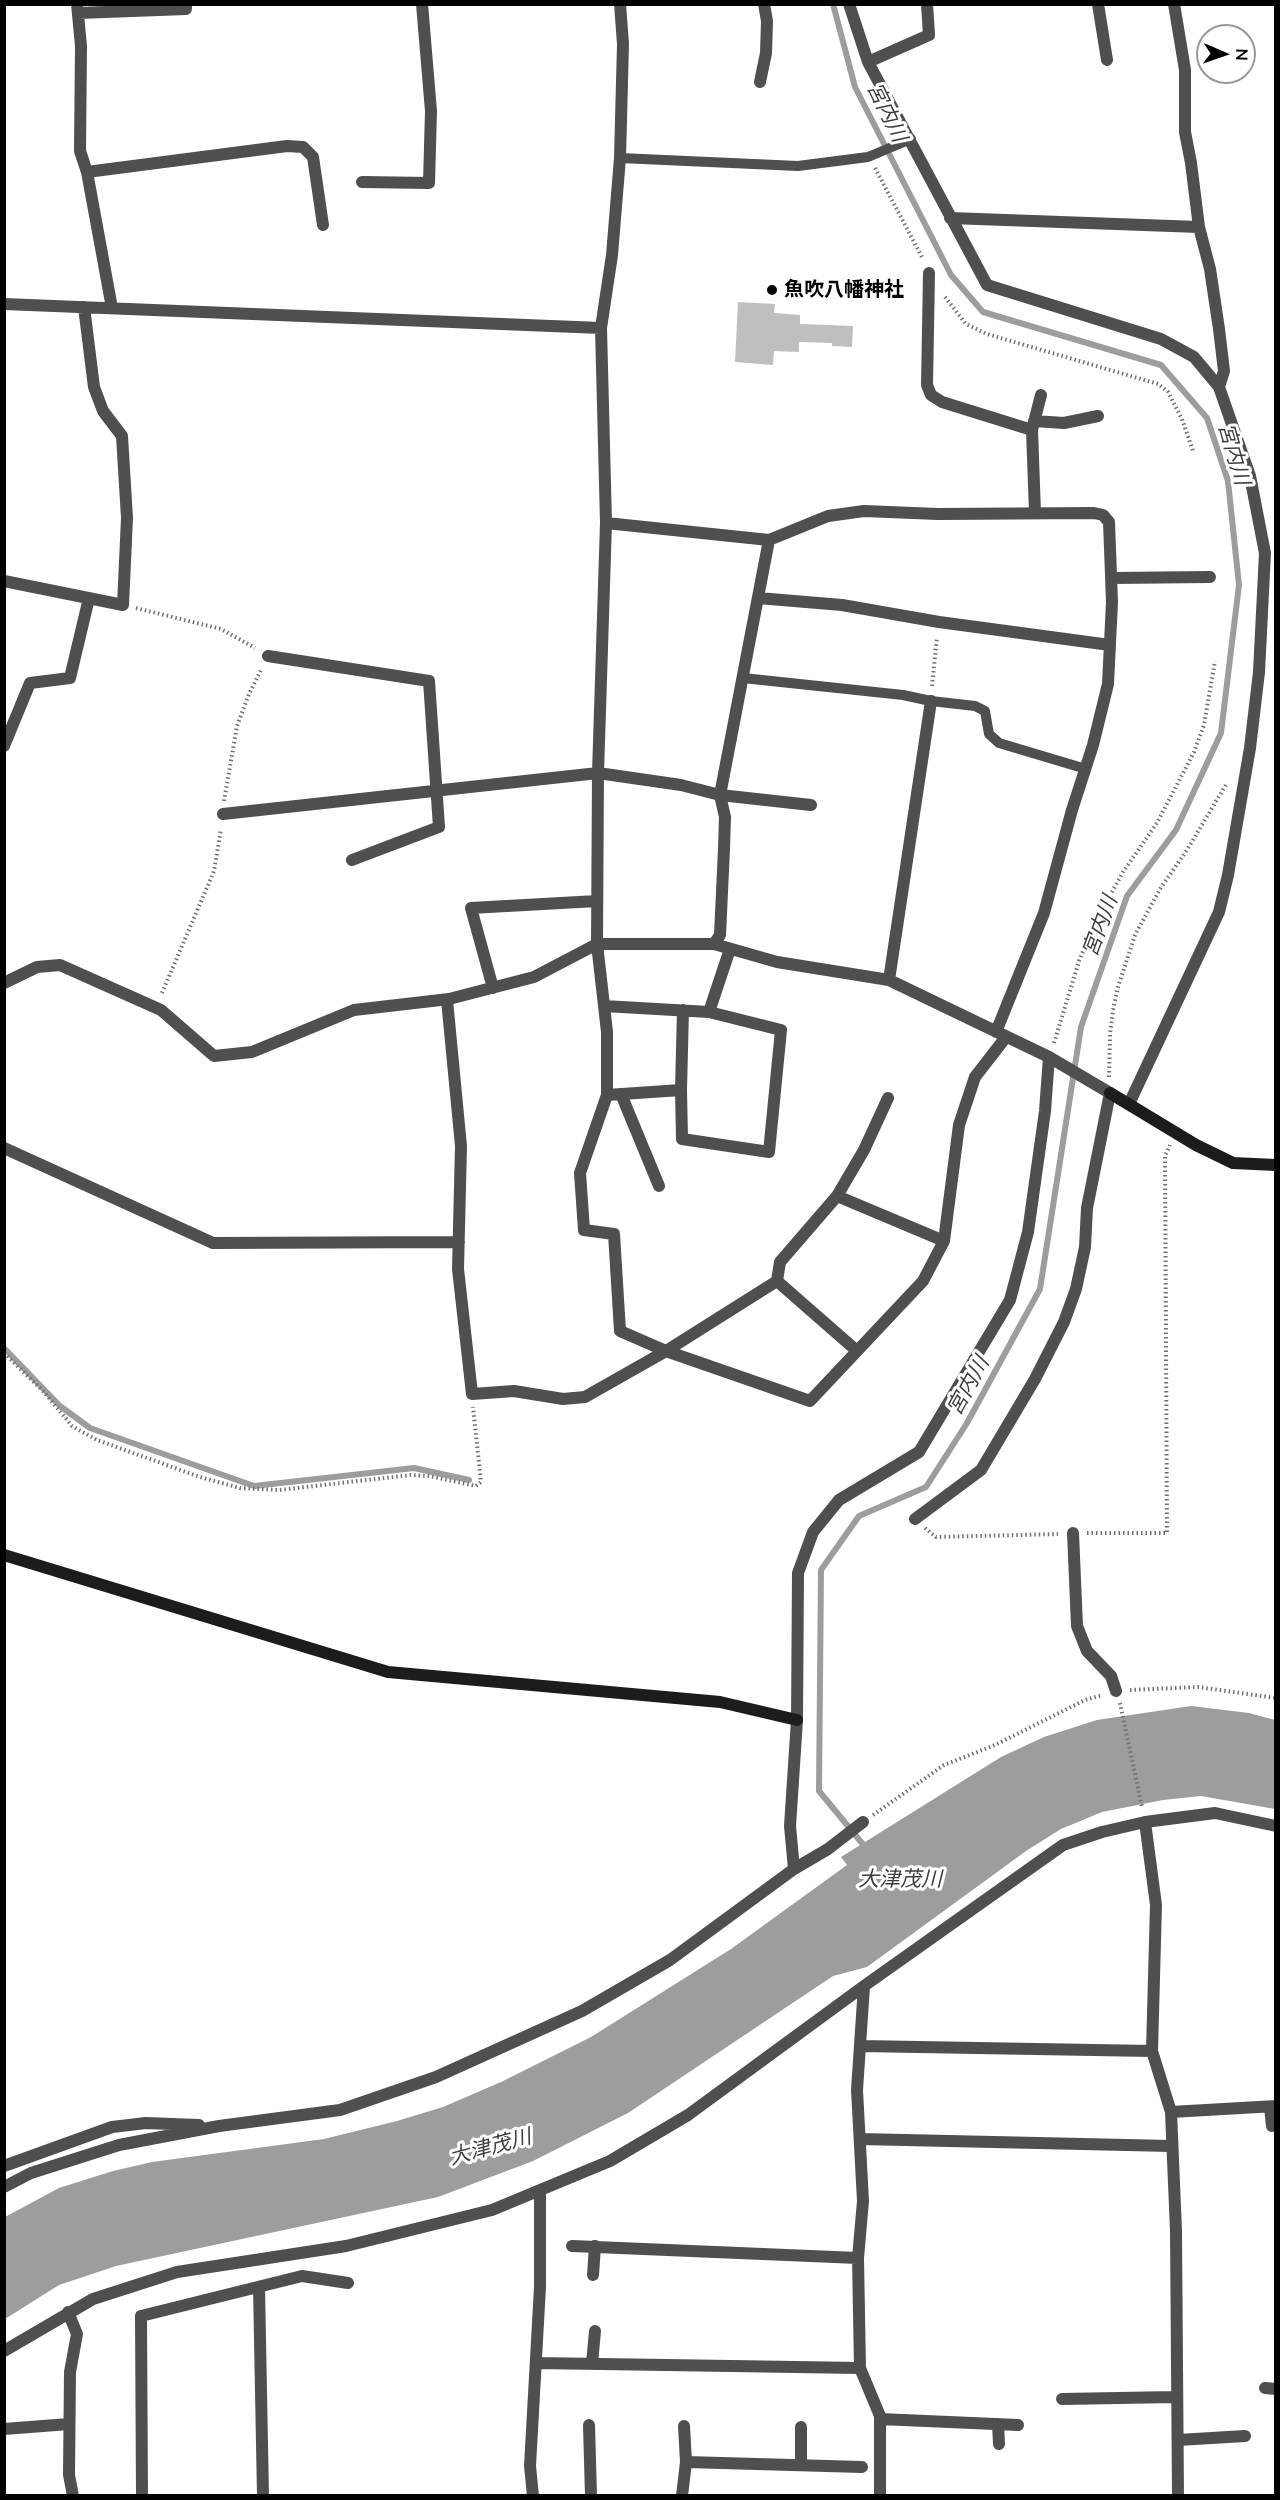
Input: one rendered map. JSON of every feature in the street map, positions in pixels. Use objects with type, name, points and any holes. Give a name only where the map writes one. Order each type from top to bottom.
[{"type":"street","points":[[112,308],[87,172],[80,151],[82,85],[77,9],[186,9],[186,4]]},
{"type":"street","points":[[362,182],[429,183],[431,111],[422,4]]},
{"type":"street","points":[[606,523],[769,540],[828,516],[864,511],[1103,515],[1109,522],[1112,578],[1108,684],[1044,913],[1001,1034],[975,1077],[959,1125],[944,1241],[923,1281],[810,1401],[666,1351],[620,1331],[614,1234],[584,1230],[580,1173],[607,1095],[607,1032],[597,944],[598,773],[606,523],[601,328],[612,255],[620,158],[623,44],[620,4]]},
{"type":"street","points":[[760,82],[766,42],[767,21],[764,4]]},
{"type":"street","points":[[849,4],[868,62],[987,285],[1161,339],[1194,357],[1219,387],[1250,476],[1265,553],[1259,672],[1250,748],[1219,912],[1129,1104]]},
{"type":"street","points":[[868,62],[929,35],[927,4]]},
{"type":"street","points":[[1098,4],[1107,60]]},
{"type":"street","points":[[1174,4],[1185,70],[1185,132],[1199,227],[1210,269],[1224,371],[1219,387]]},
{"type":"street","points":[[87,172],[287,147],[303,147],[313,157],[323,225]]},
{"type":"street","points":[[950,218],[1199,227]]},
{"type":"street","points":[[929,273],[927,386],[931,395],[942,402],[1033,426],[1098,417]]},
{"type":"street","points":[[4,304],[601,328]]},
{"type":"street","points":[[4,581],[123,605],[127,518],[122,436],[103,411],[94,387],[84,307]]},
{"type":"street","points":[[1035,513],[1033,426],[1041,395]]},
{"type":"street","points":[[714,944],[720,935],[725,817],[720,795],[769,540]]},
{"type":"street","points":[[1112,578],[1210,577]]},
{"type":"street","points":[[4,746],[30,683],[70,678],[88,598]]},
{"type":"street","points":[[758,598],[842,605],[939,622],[1110,645]]},
{"type":"street","points":[[268,656],[429,681],[439,827],[352,860]]},
{"type":"street","points":[[889,980],[930,701]]},
{"type":"street","points":[[223,814],[598,773],[681,785],[720,795],[811,805]]},
{"type":"street","points":[[493,988],[471,908],[597,901]]},
{"type":"street","points":[[4,983],[37,967],[60,964],[156,1008],[214,1056],[252,1052],[354,1010],[447,1000],[534,977],[597,944],[714,944],[777,962],[889,980],[1049,1057],[1175,1132],[1233,1163],[1275,1165]]},
{"type":"street","points":[[709,1012],[730,949]]},
{"type":"street","points":[[447,1000],[461,1146],[458,1269],[472,1394],[514,1391],[563,1399],[585,1397],[666,1351],[777,1281],[780,1262],[837,1196],[864,1150],[888,1098]]},
{"type":"street","points":[[604,1006],[709,1012],[781,1030],[769,1152],[682,1139],[683,1011]]},
{"type":"street","points":[[794,1869],[790,1826],[797,1720],[798,1573],[813,1532],[839,1500],[920,1452],[1010,1300],[1028,1232],[1045,1111],[1049,1057]]},
{"type":"street","points":[[607,1095],[681,1090]]},
{"type":"street","points":[[621,1094],[659,1186]]},
{"type":"street","points":[[915,1519],[981,1470],[1035,1379],[1064,1322],[1076,1289],[1085,1247],[1087,1208],[1110,1094]]},
{"type":"street","points":[[4,1148],[213,1243],[459,1242]]},
{"type":"street","points":[[837,1196],[944,1241]]},
{"type":"street","points":[[777,1281],[857,1351]]},
{"type":"street","points":[[1073,1533],[1077,1626],[1087,1651],[1111,1676],[1118,1695]]},
{"type":"street","points":[[4,1555],[388,1672],[720,1702],[797,1720]]},
{"type":"street","points":[[4,2351],[93,2299],[177,2272],[346,2246],[492,2210],[610,2161],[688,2115],[864,1986],[1063,1845],[1144,1816],[1215,1813],[1275,1826]]},
{"type":"street","points":[[1144,1816],[1156,1905],[1152,2051],[1171,2112],[1176,2231],[1175,2397],[1178,2496]]},
{"type":"street","points":[[4,2187],[31,2173],[119,2145],[219,2126],[340,2110],[436,2077],[582,2011],[670,1960],[794,1869],[828,1850],[863,1822]]},
{"type":"street","points":[[864,1986],[857,2090],[863,2201],[858,2258],[860,2368],[880,2419],[880,2496]]},
{"type":"street","points":[[860,2046],[1152,2051]]},
{"type":"street","points":[[1171,2112],[1273,2106],[1272,2126]]},
{"type":"street","points":[[4,2166],[112,2127],[146,2122],[219,2126]]},
{"type":"street","points":[[860,2139],[1171,2145]]},
{"type":"street","points":[[533,2496],[530,2466],[540,2287],[540,2190]]},
{"type":"street","points":[[572,2246],[858,2258]]},
{"type":"street","points":[[594,2275],[595,2247]]},
{"type":"street","points":[[142,2496],[141,2316],[303,2276],[348,2283]]},
{"type":"street","points":[[259,2287],[263,2496]]},
{"type":"street","points":[[68,2312],[77,2334],[70,2372],[69,2475],[73,2496]]},
{"type":"street","points":[[592,2364],[595,2331]]},
{"type":"street","points":[[536,2363],[860,2368]]},
{"type":"street","points":[[1062,2399],[1175,2397]]},
{"type":"street","points":[[880,2419],[1018,2425]]},
{"type":"street","points":[[4,2429],[69,2424]]},
{"type":"street","points":[[998,2424],[999,2444]]},
{"type":"street","points":[[589,2425],[591,2496]]},
{"type":"street","points":[[682,2496],[686,2462],[684,2426]]},
{"type":"street","points":[[801,2427],[801,2465]]},
{"type":"street","points":[[1178,2440],[1245,2436]]},
{"type":"street","points":[[686,2462],[862,2467]]},
{"type":"lane","points":[[620,158],[798,166],[868,157],[911,139]]},
{"type":"lane","points":[[743,678],[894,693],[930,701],[975,706],[985,711],[989,734],[999,743],[1086,769]]},
{"type":"path","points":[[868,157],[895,204],[929,273],[966,324],[987,334],[1158,384],[1168,392],[1182,419],[1193,451]]},
{"type":"path","points":[[123,605],[221,629],[268,656],[249,694],[237,726],[214,871],[156,1008]]},
{"type":"path","points":[[930,701],[939,622]]},
{"type":"path","points":[[1049,1057],[1079,961],[1094,925],[1123,872],[1157,823],[1194,752],[1204,725],[1215,661]]},
{"type":"path","points":[[1110,1094],[1110,1034],[1113,1010],[1135,935],[1160,889],[1187,850],[1228,781]]},
{"type":"path","points":[[915,1519],[936,1537],[1167,1533],[1165,1155],[1175,1132]]},
{"type":"path","points":[[4,1353],[44,1392],[72,1426],[97,1440],[200,1477],[240,1488],[279,1490],[411,1475],[429,1476],[476,1486],[481,1482],[472,1394]]},
{"type":"path","points":[[863,1822],[945,1765],[995,1745],[1085,1700],[1198,1687],[1275,1698]]},
{"type":"path","points":[[1118,1695],[1144,1816]]},
{"type":"water","name":"大津茂川","points":[[1191,1706],[1249,1713],[1275,1720],[1275,1809],[1201,1796],[1163,1800],[1102,1812],[1061,1829],[1026,1851],[867,1967],[833,1976],[628,2113],[533,2161],[438,2197],[116,2266],[59,2285],[5,2319],[5,2217],[59,2188],[113,2171],[152,2162],[324,2139],[443,2107],[501,2082],[591,2037],[731,1949],[847,1865],[841,1857],[1001,1757],[1044,1737],[1097,1720]]},
{"type":"building","points":[[738,302],[775,304],[774,313],[800,315],[800,324],[853,326],[852,347],[832,346],[832,343],[799,342],[799,352],[774,351],[773,365],[735,362]]},
{"type":"waterway","name":"宮内川","points":[[833,4],[855,87],[951,275],[983,312],[1161,365],[1207,418],[1228,481],[1239,585],[1221,733],[1176,830],[1127,896],[1081,1027],[1040,1289],[967,1423],[926,1487],[859,1516],[821,1570],[819,1791],[866,1848]]},
{"type":"waterway","points":[[4,1348],[60,1406],[90,1428],[254,1486],[414,1468],[469,1480]]},
{"type":"place","name":"魚吹八幡神社","points":[[772,290]]}]
